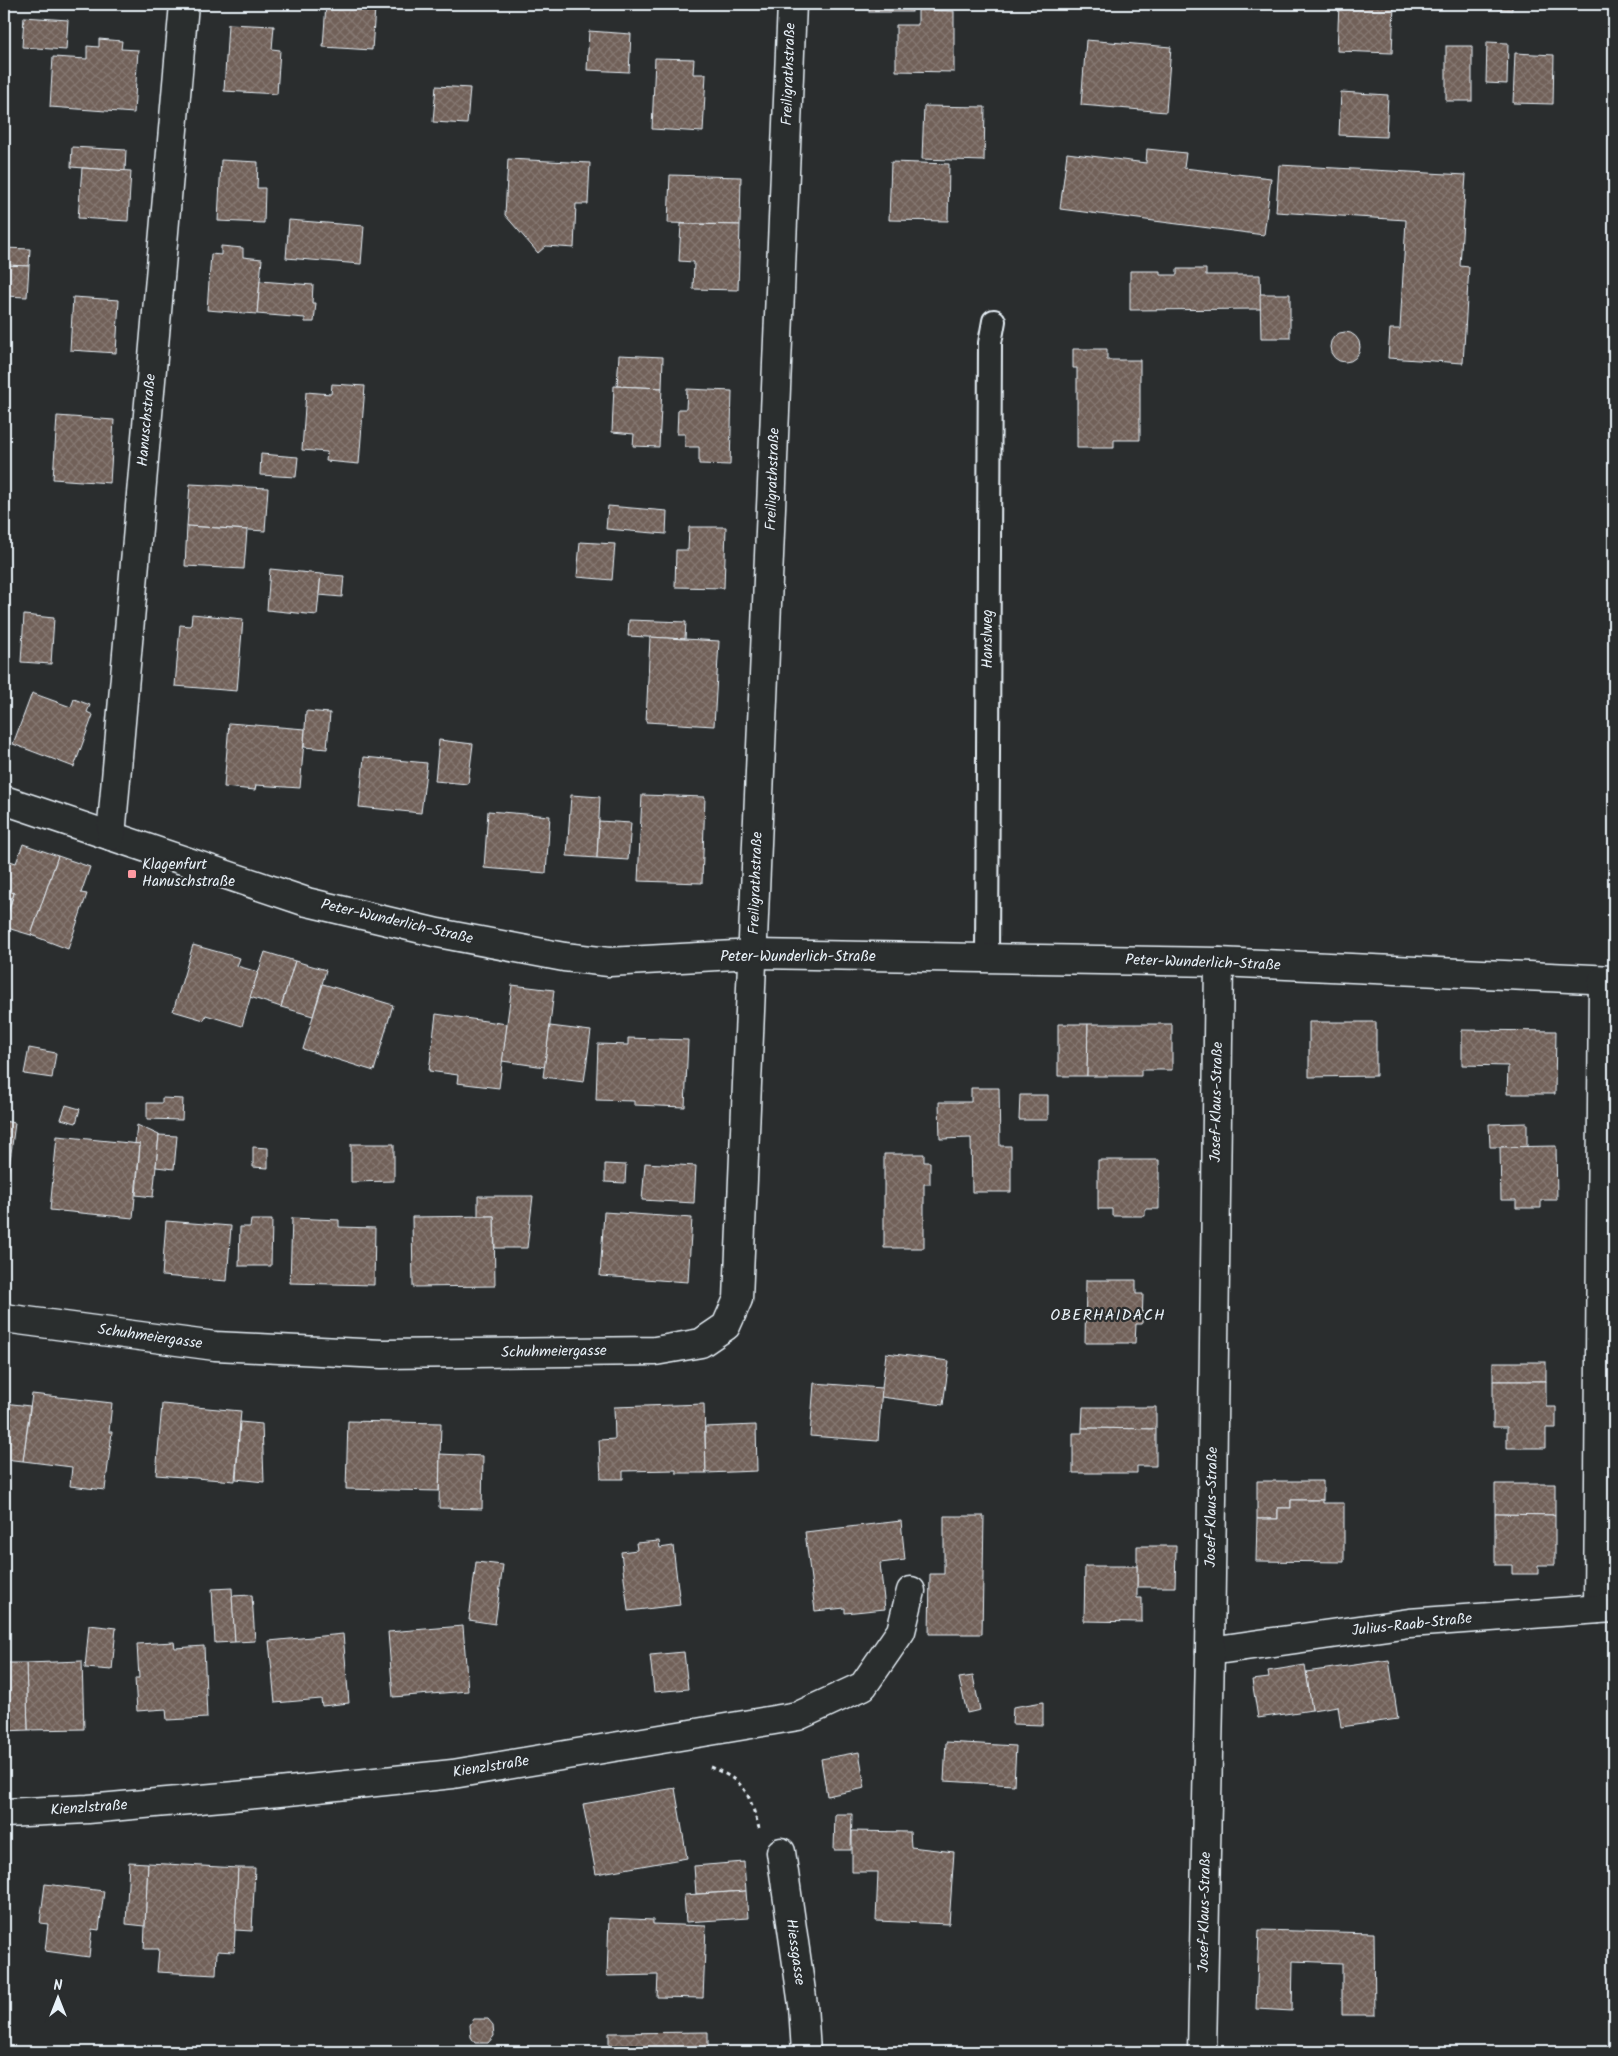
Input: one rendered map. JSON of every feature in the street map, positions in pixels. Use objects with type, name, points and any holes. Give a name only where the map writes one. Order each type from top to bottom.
[{"type":"street","name":"Hanuschstraße","points":[[111,836],[184,4]]},
{"type":"street","name":"Freiligrathstraße","points":[[753,954],[792,4]]},
{"type":"street","name":"Peter-Wunderlich-Straße","points":[[4,800],[307,902],[438,933],[564,957],[609,962],[655,961],[753,954],[1219,962],[1608,980]]},
{"type":"street","name":"Schuhmeiergasse","points":[[4,1318],[215,1346],[382,1354],[655,1351],[701,1343],[726,1326],[738,1299],[753,954]]},
{"type":"street","name":"Josef-Klaus-Straße","points":[[1202,2052],[1210,1651],[1219,962]]},
{"type":"street","points":[[1606,1608],[1608,980]]},
{"type":"street","name":"Kienzlstraße","points":[[4,1814],[88,1809],[279,1792],[453,1774],[798,1716],[863,1686],[901,1631],[911,1591]]},
{"type":"street","name":"Julius-Raab-Straße","points":[[1210,1651],[1409,1623],[1606,1608]]},
{"type":"street","name":"Hiessgasse","points":[[781,1852],[803,2005],[806,2052]]},
{"type":"lane","name":"Hanslweg","points":[[987,958],[990,353],[994,321]]},
{"type":"path","points":[[704,1765],[726,1773],[747,1791],[762,1837],[781,1852]]},
{"type":"building","points":[[326,4],[375,8],[372,50],[323,47]]},
{"type":"building","points":[[347,4],[398,4],[398,9],[347,6]]},
{"type":"building","points":[[869,4],[912,4],[912,12],[869,12]]},
{"type":"building","points":[[1339,4],[1394,4],[1392,53],[1337,51]]},
{"type":"building","points":[[1491,4],[1512,4],[1512,10],[1491,8]]},
{"type":"building","points":[[918,10],[954,11],[954,72],[896,71],[896,25],[918,25]]},
{"type":"building","points":[[24,17],[68,20],[66,50],[22,47]]},
{"type":"building","points":[[228,24],[274,26],[272,49],[280,50],[277,94],[224,91]]},
{"type":"building","points":[[589,31],[631,34],[629,72],[587,70]]},
{"type":"building","points":[[99,39],[122,41],[121,49],[138,50],[134,113],[50,107],[53,57],[87,59],[87,46],[99,47]]},
{"type":"building","points":[[1086,40],[1171,47],[1166,112],[1081,105]]},
{"type":"building","points":[[1487,42],[1508,43],[1507,84],[1486,83]]},
{"type":"building","points":[[1446,46],[1472,46],[1472,101],[1446,101]]},
{"type":"building","points":[[1611,52],[1614,52],[1614,84],[1612,84]]},
{"type":"building","points":[[1515,53],[1554,55],[1553,104],[1513,103]]},
{"type":"building","points":[[655,58],[694,59],[693,74],[706,74],[703,132],[652,129]]},
{"type":"building","points":[[436,86],[470,88],[467,124],[433,122]]},
{"type":"building","points":[[1341,92],[1388,95],[1386,137],[1339,135]]},
{"type":"building","points":[[924,106],[985,107],[984,161],[922,159]]},
{"type":"building","points":[[72,147],[126,150],[125,171],[71,167]]},
{"type":"building","points":[[1147,149],[1186,153],[1184,168],[1271,178],[1264,235],[1060,209],[1067,153],[1146,163]]},
{"type":"building","points":[[508,159],[590,163],[588,204],[576,204],[574,248],[546,246],[538,253],[505,215]]},
{"type":"building","points":[[221,160],[258,162],[257,188],[265,188],[264,223],[218,221]]},
{"type":"building","points":[[891,162],[949,164],[948,221],[889,220]]},
{"type":"building","points":[[1279,165],[1466,175],[1460,266],[1469,267],[1463,363],[1388,358],[1390,329],[1400,329],[1406,220],[1276,212]]},
{"type":"building","points":[[82,168],[131,171],[128,221],[78,218]]},
{"type":"building","points":[[670,175],[741,177],[740,225],[668,223]]},
{"type":"building","points":[[289,220],[364,226],[361,264],[286,258]]},
{"type":"building","points":[[681,224],[740,225],[738,290],[693,289],[694,262],[679,261]]},
{"type":"building","points":[[221,246],[243,248],[243,257],[262,259],[257,314],[207,310],[211,254],[221,255]]},
{"type":"building","points":[[4,248],[30,249],[29,266],[4,265]]},
{"type":"building","points":[[4,265],[29,266],[27,297],[4,296]]},
{"type":"building","points":[[1177,269],[1206,269],[1206,275],[1260,275],[1261,309],[1130,310],[1130,271],[1160,271],[1160,275],[1177,275]]},
{"type":"building","points":[[260,281],[313,285],[312,303],[316,303],[314,322],[305,322],[305,318],[257,314]]},
{"type":"building","points":[[1260,294],[1290,294],[1290,338],[1261,338]]},
{"type":"building","points":[[73,297],[119,300],[116,353],[70,350]]},
{"type":"building","points":[[1345,332],[1356,336],[1360,347],[1356,358],[1345,362],[1334,358],[1330,347],[1334,336]]},
{"type":"building","points":[[1073,349],[1107,349],[1107,360],[1140,360],[1140,440],[1114,440],[1114,448],[1077,448],[1077,368],[1073,368]]},
{"type":"building","points":[[619,355],[663,357],[662,388],[617,386]]},
{"type":"building","points":[[332,384],[365,386],[359,464],[326,461],[327,452],[302,450],[306,392],[331,394]]},
{"type":"building","points":[[614,386],[662,388],[659,447],[633,446],[634,434],[612,432]]},
{"type":"building","points":[[687,389],[732,391],[730,465],[699,464],[699,447],[685,447],[685,434],[677,434],[678,409],[686,409]]},
{"type":"building","points":[[57,416],[114,420],[110,483],[53,479]]},
{"type":"building","points":[[261,454],[298,457],[296,477],[260,475]]},
{"type":"building","points":[[190,484],[268,488],[265,531],[187,526]]},
{"type":"building","points":[[608,506],[667,511],[666,534],[606,529]]},
{"type":"building","points":[[187,526],[247,530],[244,569],[185,566]]},
{"type":"building","points":[[689,527],[726,527],[724,588],[675,587],[676,550],[688,550]]},
{"type":"building","points":[[580,542],[615,544],[612,580],[577,577]]},
{"type":"building","points":[[270,569],[321,574],[317,615],[267,610]]},
{"type":"building","points":[[321,574],[344,576],[342,597],[319,595]]},
{"type":"building","points":[[192,614],[243,619],[237,691],[175,686],[180,625],[191,626]]},
{"type":"building","points":[[24,615],[54,618],[51,664],[21,662]]},
{"type":"building","points":[[629,620],[686,622],[685,639],[628,636]]},
{"type":"building","points":[[650,637],[719,641],[714,726],[646,722]]},
{"type":"building","points":[[32,693],[71,707],[74,699],[90,705],[87,712],[93,715],[74,767],[13,744]]},
{"type":"building","points":[[306,711],[330,713],[327,749],[304,747]]},
{"type":"building","points":[[229,723],[305,729],[300,788],[256,785],[255,790],[224,787]]},
{"type":"building","points":[[439,740],[473,744],[468,784],[435,781]]},
{"type":"building","points":[[364,757],[427,763],[421,813],[359,807]]},
{"type":"building","points":[[571,795],[600,797],[597,858],[567,856]]},
{"type":"building","points":[[642,795],[705,797],[702,883],[638,881]]},
{"type":"building","points":[[488,811],[550,816],[546,873],[484,868]]},
{"type":"building","points":[[599,821],[631,823],[628,860],[597,858]]},
{"type":"building","points":[[23,844],[58,856],[31,935],[4,927],[14,893],[4,889],[4,859],[16,863]]},
{"type":"building","points":[[58,856],[90,867],[81,893],[87,894],[68,949],[31,935]]},
{"type":"building","points":[[4,889],[14,893],[4,923]]},
{"type":"building","points":[[193,945],[240,958],[237,966],[258,972],[242,1026],[206,1015],[204,1020],[173,1011]]},
{"type":"building","points":[[265,952],[295,961],[281,1007],[250,997]]},
{"type":"building","points":[[295,961],[326,970],[313,1016],[281,1007]]},
{"type":"building","points":[[323,984],[393,1005],[374,1071],[303,1049]]},
{"type":"building","points":[[512,985],[554,990],[545,1067],[502,1061]]},
{"type":"building","points":[[436,1014],[507,1024],[499,1088],[457,1083],[458,1075],[429,1071]]},
{"type":"building","points":[[1309,1022],[1376,1022],[1376,1076],[1309,1077]]},
{"type":"building","points":[[1058,1024],[1088,1024],[1087,1076],[1058,1076]]},
{"type":"building","points":[[1088,1024],[1172,1024],[1172,1070],[1141,1070],[1141,1076],[1087,1076]]},
{"type":"building","points":[[550,1026],[591,1031],[584,1082],[543,1077]]},
{"type":"building","points":[[1462,1030],[1556,1031],[1555,1094],[1507,1094],[1508,1066],[1462,1065]]},
{"type":"building","points":[[628,1038],[688,1040],[685,1107],[634,1105],[634,1101],[596,1100],[598,1044],[628,1045]]},
{"type":"building","points":[[29,1048],[56,1053],[52,1078],[24,1074]]},
{"type":"building","points":[[971,1088],[999,1088],[1000,1146],[1011,1146],[1011,1192],[972,1192],[971,1138],[940,1139],[939,1102],[971,1102]]},
{"type":"building","points":[[1020,1095],[1048,1095],[1048,1120],[1019,1120]]},
{"type":"building","points":[[162,1098],[183,1099],[182,1120],[147,1119],[147,1103],[162,1103]]},
{"type":"building","points":[[66,1105],[80,1109],[76,1123],[61,1119]]},
{"type":"building","points":[[4,1121],[15,1123],[7,1183],[4,1183]]},
{"type":"building","points":[[1527,1123],[1527,1147],[1490,1147],[1489,1124]]},
{"type":"building","points":[[137,1125],[159,1135],[153,1197],[136,1195],[140,1144],[135,1144]]},
{"type":"building","points":[[159,1135],[177,1136],[174,1169],[156,1167]]},
{"type":"building","points":[[57,1136],[140,1144],[133,1218],[50,1210]]},
{"type":"building","points":[[351,1144],[394,1144],[394,1181],[351,1182]]},
{"type":"building","points":[[1556,1146],[1557,1200],[1541,1200],[1541,1208],[1516,1208],[1516,1200],[1501,1200],[1500,1147]]},
{"type":"building","points":[[253,1147],[268,1148],[268,1168],[253,1167]]},
{"type":"building","points":[[884,1154],[924,1154],[924,1162],[930,1162],[930,1184],[924,1184],[924,1248],[884,1248]]},
{"type":"building","points":[[1098,1160],[1159,1160],[1159,1209],[1145,1209],[1145,1216],[1112,1216],[1112,1209],[1098,1209]]},
{"type":"building","points":[[645,1163],[696,1166],[694,1203],[642,1200]]},
{"type":"building","points":[[605,1164],[626,1165],[625,1183],[605,1182]]},
{"type":"building","points":[[478,1196],[533,1196],[527,1248],[495,1248],[494,1216],[478,1216]]},
{"type":"building","points":[[604,1212],[692,1218],[688,1282],[600,1276]]},
{"type":"building","points":[[494,1216],[495,1286],[413,1287],[412,1217]]},
{"type":"building","points":[[292,1218],[339,1220],[339,1227],[375,1228],[374,1285],[290,1283]]},
{"type":"building","points":[[251,1220],[272,1220],[271,1266],[239,1266],[240,1227],[250,1227]]},
{"type":"building","points":[[166,1221],[231,1226],[227,1281],[162,1276]]},
{"type":"building","points":[[1086,1280],[1136,1280],[1136,1294],[1143,1294],[1142,1324],[1136,1324],[1135,1343],[1085,1343]]},
{"type":"building","points":[[886,1353],[949,1361],[943,1405],[881,1397]]},
{"type":"building","points":[[1493,1362],[1546,1362],[1546,1381],[1493,1381]]},
{"type":"building","points":[[1493,1381],[1546,1381],[1546,1407],[1556,1407],[1556,1428],[1546,1428],[1546,1448],[1507,1448],[1507,1427],[1493,1427]]},
{"type":"building","points":[[814,1383],[882,1388],[878,1441],[810,1436]]},
{"type":"building","points":[[32,1394],[112,1403],[109,1432],[112,1432],[105,1490],[70,1486],[72,1467],[23,1461]]},
{"type":"building","points":[[4,1403],[30,1406],[23,1461],[4,1459]]},
{"type":"building","points":[[162,1404],[241,1411],[235,1481],[156,1475]]},
{"type":"building","points":[[704,1404],[706,1473],[676,1473],[676,1470],[623,1471],[623,1479],[601,1479],[599,1440],[615,1439],[614,1407]]},
{"type":"building","points":[[1083,1407],[1156,1407],[1156,1429],[1082,1428]]},
{"type":"building","points":[[348,1421],[441,1423],[439,1491],[346,1489]]},
{"type":"building","points":[[240,1422],[262,1424],[264,1482],[236,1479]]},
{"type":"building","points":[[756,1425],[757,1471],[706,1473],[705,1427]]},
{"type":"building","points":[[1082,1428],[1156,1429],[1156,1466],[1137,1466],[1137,1473],[1073,1473],[1073,1433],[1082,1433]]},
{"type":"building","points":[[440,1454],[483,1456],[482,1509],[439,1508]]},
{"type":"building","points":[[1257,1481],[1323,1481],[1323,1500],[1291,1500],[1291,1508],[1278,1508],[1278,1519],[1257,1519]]},
{"type":"building","points":[[1495,1484],[1555,1484],[1555,1515],[1495,1514]]},
{"type":"building","points":[[1291,1500],[1323,1500],[1323,1503],[1344,1503],[1344,1562],[1256,1561],[1257,1519],[1278,1519],[1278,1508],[1291,1508]]},
{"type":"building","points":[[1495,1514],[1555,1515],[1555,1565],[1538,1565],[1538,1574],[1512,1574],[1512,1565],[1495,1565]]},
{"type":"building","points":[[944,1516],[984,1516],[982,1634],[929,1634],[930,1574],[944,1574]]},
{"type":"building","points":[[901,1521],[905,1560],[880,1563],[885,1609],[845,1613],[845,1608],[815,1611],[805,1532]]},
{"type":"building","points":[[659,1541],[660,1548],[673,1546],[680,1605],[628,1611],[621,1552],[637,1550],[636,1543]]},
{"type":"building","points":[[1137,1546],[1176,1546],[1175,1587],[1137,1587]]},
{"type":"building","points":[[476,1562],[503,1565],[495,1624],[469,1620]]},
{"type":"building","points":[[1085,1566],[1137,1566],[1137,1598],[1142,1598],[1142,1622],[1084,1621]]},
{"type":"building","points":[[232,1588],[235,1642],[215,1643],[212,1589]]},
{"type":"building","points":[[252,1595],[255,1641],[235,1642],[232,1596]]},
{"type":"building","points":[[89,1625],[116,1628],[112,1670],[85,1668]]},
{"type":"building","points":[[463,1626],[468,1691],[393,1697],[388,1632]]},
{"type":"building","points":[[343,1634],[349,1703],[322,1706],[321,1699],[275,1703],[269,1641]]},
{"type":"building","points":[[174,1642],[175,1648],[204,1646],[207,1718],[167,1720],[166,1709],[137,1711],[135,1678],[139,1678],[137,1644]]},
{"type":"building","points":[[684,1652],[688,1689],[654,1692],[650,1655]]},
{"type":"building","points":[[1389,1660],[1398,1719],[1341,1727],[1338,1706],[1312,1710],[1306,1672]]},
{"type":"building","points":[[82,1661],[84,1729],[28,1730],[26,1663]]},
{"type":"building","points":[[4,1663],[26,1663],[28,1730],[4,1731]]},
{"type":"building","points":[[1305,1665],[1312,1710],[1258,1718],[1252,1680],[1269,1678],[1268,1671]]},
{"type":"building","points":[[973,1676],[980,1710],[967,1713],[959,1678]]},
{"type":"building","points":[[1043,1702],[1043,1725],[1012,1724],[1013,1707]]},
{"type":"building","points":[[946,1742],[1016,1746],[1014,1785],[944,1781]]},
{"type":"building","points":[[859,1752],[865,1788],[827,1796],[821,1759]]},
{"type":"building","points":[[675,1788],[687,1858],[596,1874],[583,1804]]},
{"type":"building","points":[[835,1814],[852,1814],[851,1850],[834,1850]]},
{"type":"building","points":[[852,1831],[910,1832],[911,1847],[954,1852],[949,1924],[876,1921],[878,1872],[852,1872]]},
{"type":"building","points":[[129,1862],[148,1863],[145,1926],[126,1924]]},
{"type":"building","points":[[744,1862],[746,1891],[696,1894],[694,1866]]},
{"type":"building","points":[[148,1863],[238,1868],[234,1952],[217,1951],[216,1975],[157,1972],[159,1949],[144,1949]]},
{"type":"building","points":[[238,1868],[255,1868],[252,1931],[235,1930]]},
{"type":"building","points":[[45,1884],[104,1891],[99,1930],[92,1929],[89,1957],[45,1951],[48,1924],[40,1923]]},
{"type":"building","points":[[746,1891],[748,1918],[686,1922],[684,1895]]},
{"type":"building","points":[[609,1918],[653,1920],[653,1924],[706,1926],[703,1998],[657,1997],[658,1975],[607,1976]]},
{"type":"building","points":[[1259,1930],[1374,1933],[1375,2015],[1342,2015],[1342,1963],[1293,1961],[1292,2011],[1256,2009]]},
{"type":"building","points":[[474,2019],[488,2019],[493,2025],[494,2036],[488,2043],[475,2043],[471,2037],[470,2025]]},
{"type":"building","points":[[708,2032],[708,2052],[609,2052],[609,2033]]},
{"type":"place","name":"Klagenfurt Hanuschstraße","points":[[132,874]]},
{"type":"district","name":"OBERHAIDACH","points":[[1108,1315]]}]
